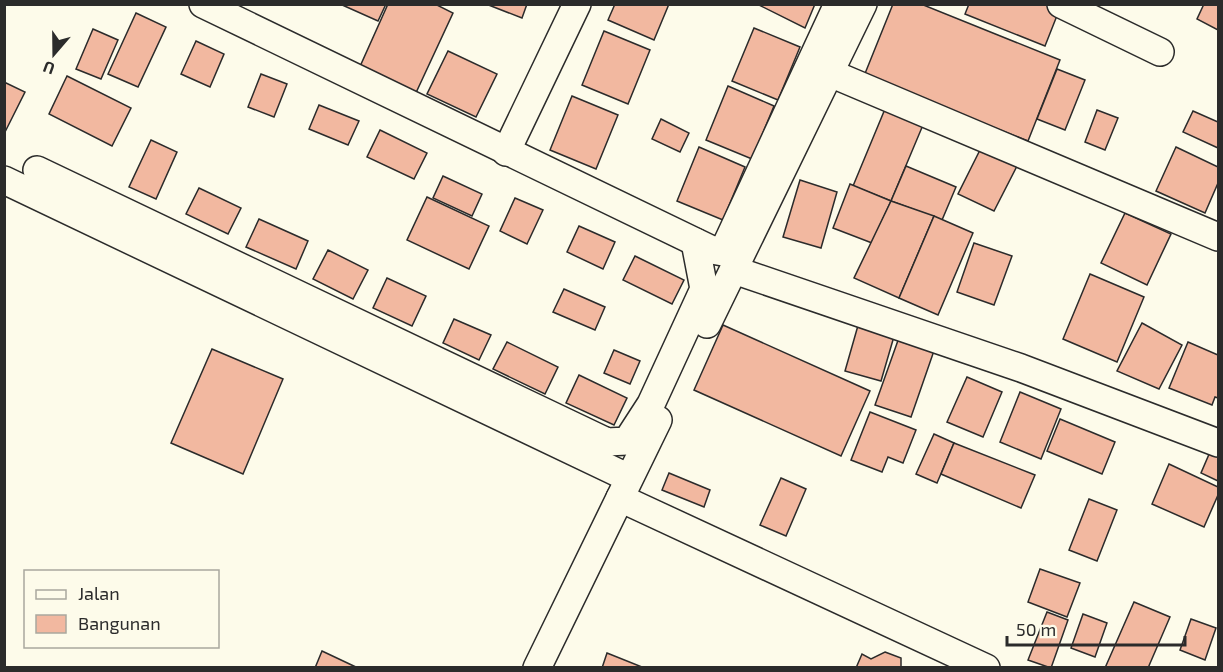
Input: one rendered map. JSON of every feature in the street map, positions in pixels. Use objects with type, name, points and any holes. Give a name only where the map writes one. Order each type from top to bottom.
[{"type":"street","points":[[203,4],[506,152],[695,242],[723,252],[838,4]]},
{"type":"street","points":[[506,152],[577,4]]},
{"type":"street","points":[[537,668],[863,4]]},
{"type":"street","points":[[1061,4],[1160,52]]},
{"type":"street","points":[[830,73],[1218,237]]},
{"type":"street","points":[[37,170],[607,442],[627,441],[651,404],[683,339],[704,289],[695,242]]},
{"type":"street","points":[[4,180],[986,668]]},
{"type":"street","points":[[734,270],[1021,368],[1218,443]]},
{"type":"building","points":[[340,4],[386,4],[378,21]]},
{"type":"building","points":[[388,4],[435,4],[453,13],[414,97],[358,71]]},
{"type":"building","points":[[486,4],[527,4],[522,18]]},
{"type":"building","points":[[615,4],[669,4],[654,40],[608,20]]},
{"type":"building","points":[[757,4],[815,4],[805,28]]},
{"type":"building","points":[[893,4],[921,4],[1060,60],[1028,141],[864,76]]},
{"type":"building","points":[[969,4],[1050,4],[1060,8],[1045,46],[965,14]]},
{"type":"building","points":[[1204,4],[1218,4],[1218,30],[1197,19]]},
{"type":"building","points":[[136,13],[166,27],[138,87],[108,74]]},
{"type":"building","points":[[754,28],[800,47],[778,100],[732,81]]},
{"type":"building","points":[[93,29],[118,40],[101,79],[76,69]]},
{"type":"building","points":[[604,31],[650,50],[628,104],[582,85]]},
{"type":"building","points":[[196,41],[224,54],[210,87],[181,74]]},
{"type":"building","points":[[448,51],[497,74],[476,117],[427,94]]},
{"type":"building","points":[[1057,69],[1085,80],[1065,130],[1037,119]]},
{"type":"building","points":[[261,74],[287,84],[274,117],[248,107]]},
{"type":"building","points":[[67,76],[131,108],[112,146],[49,114]]},
{"type":"building","points":[[4,82],[25,92],[4,134]]},
{"type":"building","points":[[728,86],[774,106],[752,159],[706,140]]},
{"type":"building","points":[[572,96],[618,115],[596,169],[550,150]]},
{"type":"building","points":[[319,105],[359,121],[348,145],[309,129]]},
{"type":"building","points":[[885,109],[923,125],[891,201],[853,186]]},
{"type":"building","points":[[1097,110],[1118,118],[1105,150],[1085,142]]},
{"type":"building","points":[[1193,111],[1218,122],[1218,148],[1183,132]]},
{"type":"building","points":[[661,119],[689,133],[680,152],[652,139]]},
{"type":"building","points":[[380,130],[427,153],[414,179],[367,157]]},
{"type":"building","points":[[151,140],[177,152],[156,199],[129,187]]},
{"type":"building","points":[[699,147],[745,167],[723,220],[677,201]]},
{"type":"building","points":[[1176,147],[1218,167],[1218,183],[1205,213],[1156,191]]},
{"type":"building","points":[[981,148],[1017,166],[994,211],[958,194]]},
{"type":"building","points":[[906,166],[956,187],[942,220],[891,201]]},
{"type":"building","points":[[443,176],[482,194],[472,216],[433,198]]},
{"type":"building","points":[[800,180],[837,192],[821,248],[783,237]]},
{"type":"building","points":[[850,184],[891,201],[872,243],[833,228]]},
{"type":"building","points":[[199,188],[241,208],[228,234],[186,214]]},
{"type":"building","points":[[427,197],[489,226],[469,269],[407,240]]},
{"type":"building","points":[[515,198],[543,210],[527,244],[500,231]]},
{"type":"building","points":[[891,201],[934,216],[899,298],[854,278]]},
{"type":"building","points":[[1125,213],[1171,234],[1147,285],[1101,263]]},
{"type":"building","points":[[934,216],[973,233],[938,315],[899,298]]},
{"type":"building","points":[[259,219],[308,241],[296,269],[246,247]]},
{"type":"building","points":[[579,226],[615,242],[603,269],[567,252]]},
{"type":"building","points":[[974,243],[1012,256],[994,305],[957,292]]},
{"type":"building","points":[[328,250],[368,270],[353,299],[313,279]]},
{"type":"building","points":[[635,256],[684,280],[672,304],[623,280]]},
{"type":"building","points":[[1090,274],[1144,297],[1117,362],[1063,339]]},
{"type":"building","points":[[387,278],[426,296],[412,326],[373,308]]},
{"type":"building","points":[[564,289],[605,307],[595,330],[553,312]]},
{"type":"building","points":[[454,319],[491,335],[479,360],[443,343]]},
{"type":"building","points":[[859,322],[895,333],[881,381],[845,371]]},
{"type":"building","points":[[1142,323],[1182,345],[1159,389],[1117,371]]},
{"type":"building","points":[[723,325],[870,391],[841,456],[694,390]]},
{"type":"building","points":[[901,332],[936,345],[911,417],[875,405]]},
{"type":"building","points":[[507,342],[558,367],[545,394],[493,369]]},
{"type":"building","points":[[1188,342],[1218,355],[1218,398],[1215,397],[1212,405],[1169,388]]},
{"type":"building","points":[[212,349],[283,379],[243,474],[171,443]]},
{"type":"building","points":[[614,350],[640,361],[630,384],[604,373]]},
{"type":"building","points":[[579,375],[627,398],[614,425],[566,403]]},
{"type":"building","points":[[967,377],[1002,392],[983,437],[947,422]]},
{"type":"building","points":[[1020,392],[1061,409],[1041,459],[1000,442]]},
{"type":"building","points":[[870,412],[916,430],[903,463],[888,457],[882,472],[851,460]]},
{"type":"building","points":[[1060,419],[1115,442],[1102,474],[1047,451]]},
{"type":"building","points":[[934,434],[954,443],[937,483],[916,474]]},
{"type":"building","points":[[954,443],[1035,475],[1021,508],[941,474]]},
{"type":"building","points":[[1213,445],[1218,447],[1218,481],[1201,473]]},
{"type":"building","points":[[1169,464],[1218,487],[1218,495],[1204,527],[1152,504]]},
{"type":"building","points":[[669,473],[710,490],[704,507],[662,490]]},
{"type":"building","points":[[781,478],[806,489],[786,536],[760,525]]},
{"type":"building","points":[[1089,499],[1117,510],[1097,561],[1069,550]]},
{"type":"building","points":[[1040,569],[1080,583],[1067,617],[1028,602]]},
{"type":"building","points":[[1134,602],[1170,617],[1148,668],[1105,668]]},
{"type":"building","points":[[1047,612],[1068,620],[1051,668],[1028,660]]},
{"type":"building","points":[[1083,614],[1107,623],[1095,657],[1071,648]]},
{"type":"building","points":[[1191,619],[1216,628],[1205,660],[1180,650]]},
{"type":"building","points":[[322,651],[358,668],[315,668]]},
{"type":"building","points":[[885,652],[901,658],[901,668],[856,668],[862,654],[871,659]]},
{"type":"building","points":[[607,653],[642,667],[642,668],[602,668]]}]
